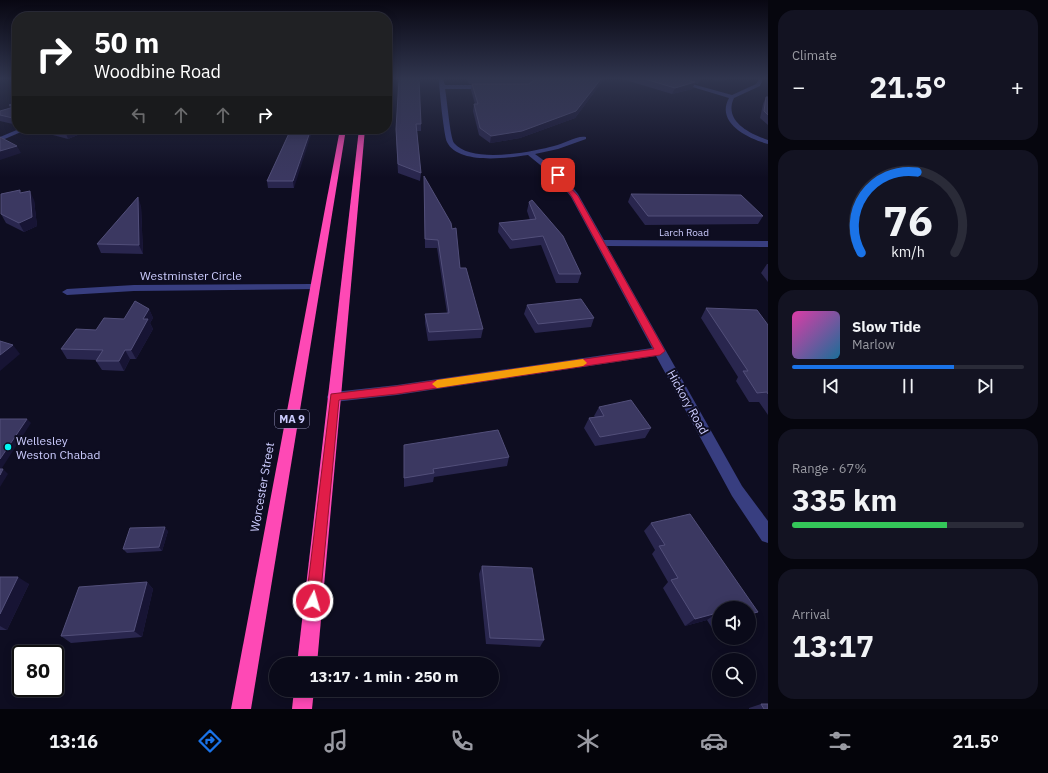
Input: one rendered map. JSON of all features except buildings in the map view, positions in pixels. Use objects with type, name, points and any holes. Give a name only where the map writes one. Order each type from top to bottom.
[{"type":"highway","name":"Worcester Street","points":[[241,709],[342,134]]},
{"type":"highway","points":[[308,657],[361,134]]},
{"type":"highway","points":[[302,709],[303,697]]},
{"type":"street","points":[[446,112],[450,142],[455,149],[466,154],[480,156],[529,153],[563,146],[584,138]]},
{"type":"street","points":[[730,112],[734,124],[745,134],[768,142]]},
{"type":"street","points":[[0,139],[12,134]]},
{"type":"street","name":"Hickory Road","points":[[529,153],[563,180],[575,196],[737,492],[768,535]]},
{"type":"street","name":"Larch Road","points":[[600,243],[768,244]]},
{"type":"street","name":"Westminster Circle","points":[[67,292],[134,288],[315,287]]},
{"type":"street","points":[[334,397],[397,390],[660,351]]},
{"type":"slow traffic","points":[[437,384],[583,363]]},
{"type":"place","name":"Wellesley Weston Chabad","points":[[8,447]]},
{"type":"route","points":[[313,601],[334,397],[397,390],[660,351],[575,196],[558,175]]}]
